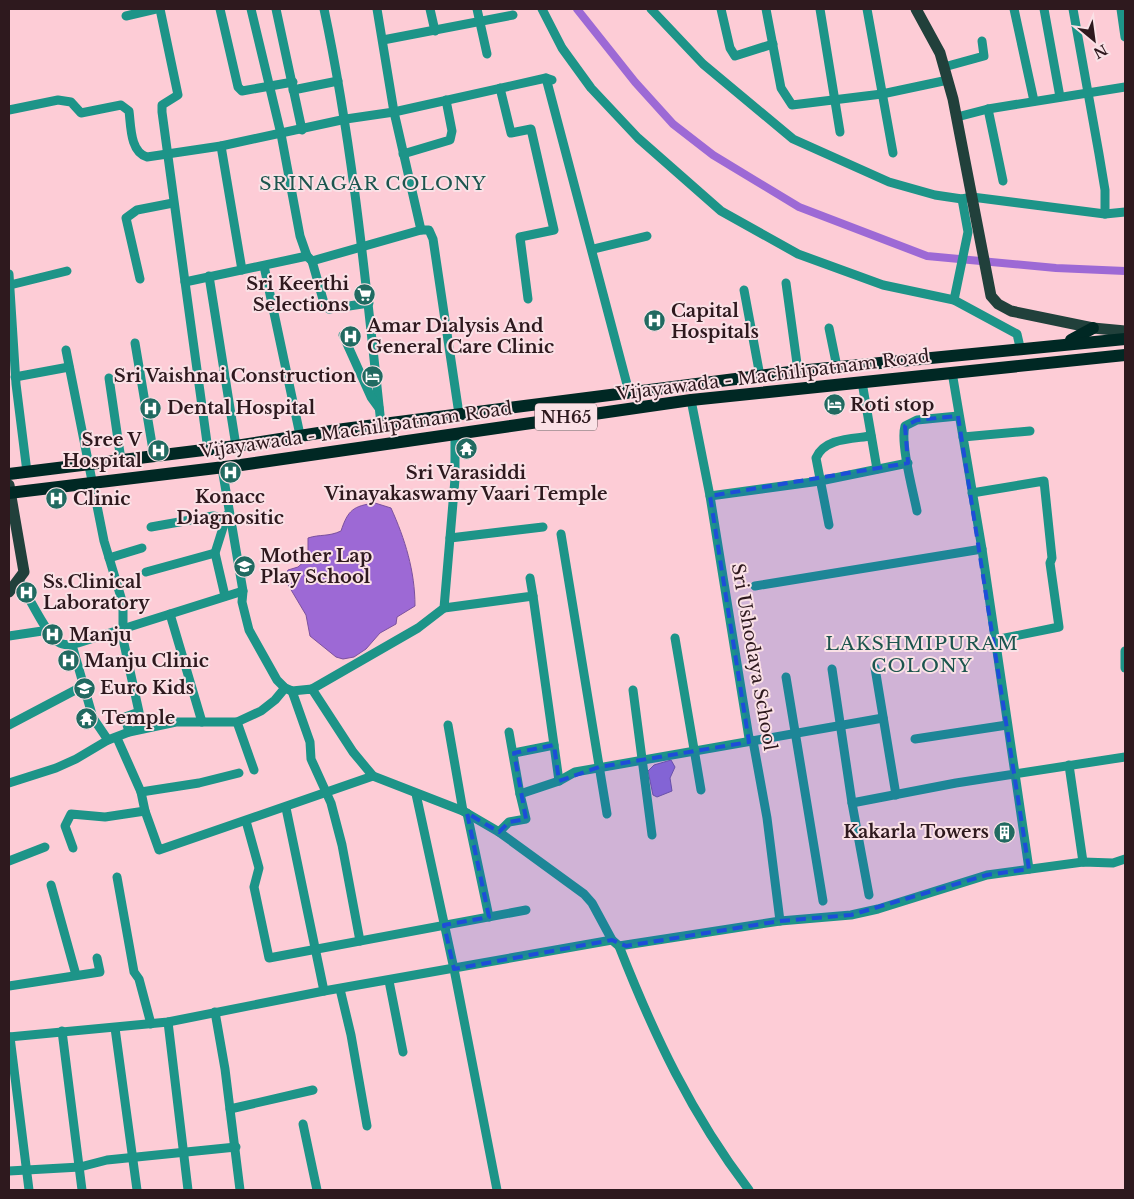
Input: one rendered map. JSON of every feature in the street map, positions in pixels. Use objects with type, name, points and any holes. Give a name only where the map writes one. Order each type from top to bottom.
[{"type":"highway","points":[[1056,344],[1072,340],[1093,328]]},
{"type":"highway","name":"Vijayawada - Machilipatnam Road","points":[[9,474],[208,450],[381,424],[798,370],[837,368],[1020,347],[1125,339]]},
{"type":"highway","name":"Vijayawada - Machilipatnam Road","points":[[9,490],[222,468],[691,400],[952,372],[1125,356]]},
{"type":"main road","points":[[916,9],[933,38],[944,67],[958,117],[967,198],[974,213],[991,296],[998,304],[1011,311],[1093,328],[1125,331]]},
{"type":"main road","points":[[9,490],[24,572],[9,592]]},
{"type":"street","points":[[126,16],[158,9],[178,96],[162,106],[173,203],[208,450]]},
{"type":"street","points":[[220,9],[238,87],[242,91],[269,86],[293,86],[338,81]]},
{"type":"street","points":[[251,9],[281,134],[300,236],[310,259],[324,303],[329,309],[370,303]]},
{"type":"street","points":[[276,9],[302,130]]},
{"type":"street","points":[[324,9],[346,119],[370,303],[381,424]]},
{"type":"street","points":[[377,9],[384,40],[394,112],[421,230]]},
{"type":"street","points":[[430,9],[435,31]]},
{"type":"street","points":[[477,9],[487,54]]},
{"type":"street","points":[[542,9],[562,48],[591,88],[638,138],[721,211],[778,245],[840,270],[883,285],[954,300],[1017,334],[1020,347]]},
{"type":"street","points":[[651,9],[703,64],[793,139],[889,182],[935,195],[1105,214],[1125,212]]},
{"type":"street","points":[[721,9],[730,48],[735,56],[773,44]]},
{"type":"street","points":[[766,9],[780,88],[792,104],[835,101],[882,94],[948,80]]},
{"type":"street","points":[[820,9],[840,132]]},
{"type":"street","points":[[868,9],[893,153]]},
{"type":"street","points":[[1014,9],[1034,101]]},
{"type":"street","points":[[1044,9],[1060,97]]},
{"type":"street","points":[[1073,9],[1105,190],[1105,214]]},
{"type":"street","points":[[1120,9],[1125,37]]},
{"type":"street","points":[[384,40],[513,15]]},
{"type":"street","points":[[944,67],[984,56],[982,41]]},
{"type":"street","points":[[9,110],[58,100],[71,102],[81,112],[121,105],[128,111],[133,138],[141,155],[147,157],[221,146],[549,79],[629,392]]},
{"type":"street","points":[[958,117],[988,109],[1125,87]]},
{"type":"street","points":[[500,88],[510,133],[531,129],[554,230],[520,237],[528,299]]},
{"type":"street","points":[[403,154],[450,140],[452,131],[446,100]]},
{"type":"street","points":[[988,109],[1003,181]]},
{"type":"street","points":[[221,146],[242,270]]},
{"type":"street","points":[[954,300],[968,232],[967,198]]},
{"type":"street","points":[[140,279],[126,218],[137,210],[173,203]]},
{"type":"street","points":[[185,282],[363,248],[421,230],[429,230],[433,239],[459,414]]},
{"type":"street","points":[[593,249],[647,236]]},
{"type":"street","points":[[264,266],[300,435]]},
{"type":"street","points":[[9,280],[67,271]]},
{"type":"street","points":[[9,274],[15,377],[27,472]]},
{"type":"street","points":[[209,276],[236,446]]},
{"type":"street","points":[[786,283],[798,370]]},
{"type":"street","points":[[744,290],[760,376]]},
{"type":"street","points":[[829,328],[837,368]]},
{"type":"street","points":[[343,335],[371,397],[379,408]]},
{"type":"street","points":[[135,343],[154,456]]},
{"type":"street","points":[[66,350],[89,463],[90,482],[108,558],[123,604],[123,639],[139,712],[125,717],[128,732]]},
{"type":"street","points":[[15,377],[69,367]]},
{"type":"street","points":[[952,372],[982,549],[1029,869]]},
{"type":"street","points":[[109,378],[121,460]]},
{"type":"street","points":[[862,382],[877,469]]},
{"type":"street","name":"Sri Ushodaya School","points":[[691,400],[710,496],[747,728],[749,738],[752,741],[767,818],[780,921]]},
{"type":"street","points":[[917,511],[904,436],[905,426],[917,420],[958,416]]},
{"type":"street","points":[[963,437],[1030,431]]},
{"type":"street","points":[[444,608],[455,479],[455,434]]},
{"type":"street","points":[[829,525],[816,458],[822,447],[832,443],[871,436]]},
{"type":"street","points":[[710,496],[820,481],[908,463]]},
{"type":"street","points":[[222,468],[227,516],[243,591],[242,602],[249,630],[274,675],[288,690],[310,742],[311,759],[327,793],[342,845],[360,941]]},
{"type":"street","points":[[972,493],[1044,481],[1052,558],[1050,563],[1059,627],[995,640]]},
{"type":"street","points":[[151,527],[213,516],[227,516]]},
{"type":"street","points":[[226,596],[215,553],[227,516]]},
{"type":"street","points":[[450,538],[543,527]]},
{"type":"street","points":[[561,534],[607,814]]},
{"type":"street","points":[[108,558],[142,548]]},
{"type":"street","points":[[755,586],[982,549]]},
{"type":"street","points":[[146,572],[215,553]]},
{"type":"street","points":[[530,578],[559,781]]},
{"type":"street","points":[[19,580],[56,641],[64,645],[72,645],[124,627],[243,591]]},
{"type":"street","points":[[9,784],[56,768],[128,732],[176,722],[237,722],[261,711],[288,690],[312,689],[418,628],[444,608],[533,596]]},
{"type":"street","points":[[170,614],[202,722]]},
{"type":"street","points":[[9,636],[49,630]]},
{"type":"street","points":[[675,638],[701,790]]},
{"type":"street","points":[[72,645],[93,718],[112,739],[141,792],[145,811],[159,850],[286,808],[373,776]]},
{"type":"street","points":[[1125,651],[1125,668]]},
{"type":"street","points":[[875,668],[896,795]]},
{"type":"street","points":[[832,669],[852,803],[869,895]]},
{"type":"street","points":[[786,677],[824,901]]},
{"type":"street","points":[[9,725],[83,686]]},
{"type":"street","points":[[312,689],[353,752],[373,776],[465,812],[500,832],[584,894],[600,914],[615,943],[672,1071],[724,1158],[748,1190]]},
{"type":"street","points":[[633,690],[652,834]]},
{"type":"street","points":[[520,794],[559,781],[575,772],[695,753],[883,718]]},
{"type":"street","points":[[237,722],[254,770]]},
{"type":"street","points":[[448,725],[465,812],[489,917]]},
{"type":"street","points":[[915,738],[1007,725]]},
{"type":"street","points":[[500,832],[510,822],[526,819],[509,732]]},
{"type":"street","points":[[514,753],[554,745]]},
{"type":"street","points":[[852,803],[1015,774],[1125,757]]},
{"type":"street","points":[[1070,766],[1083,862]]},
{"type":"street","points":[[141,792],[199,783],[238,773]]},
{"type":"street","points":[[416,794],[454,969],[497,1190]]},
{"type":"street","points":[[286,808],[324,990]]},
{"type":"street","points":[[73,848],[65,826],[71,814],[106,817],[145,811]]},
{"type":"street","points":[[246,821],[259,868],[254,887],[269,958],[526,910]]},
{"type":"street","points":[[9,861],[45,847]]},
{"type":"street","points":[[29,1190],[10,1037],[168,1022],[324,990],[340,989],[615,943],[780,921],[851,915],[878,910],[987,875],[1083,862],[1113,862],[1125,859]]},
{"type":"street","points":[[117,877],[134,972],[139,979],[152,1024]]},
{"type":"street","points":[[51,884],[76,975]]},
{"type":"street","points":[[9,986],[100,972],[96,958]]},
{"type":"street","points":[[389,981],[403,1052]]},
{"type":"street","points":[[340,989],[351,1035],[367,1126]]},
{"type":"street","points":[[214,1012],[236,1147],[240,1190]]},
{"type":"street","points":[[168,1022],[188,1190]]},
{"type":"street","points":[[115,1028],[137,1190]]},
{"type":"street","points":[[62,1031],[82,1190]]},
{"type":"street","points":[[230,1109],[313,1090]]},
{"type":"street","points":[[303,1124],[317,1190]]},
{"type":"street","points":[[9,1171],[80,1167],[133,1158],[236,1147]]},
{"type":"highlighted area","points":[[958,416],[1029,869],[987,875],[851,915],[780,921],[626,946],[612,940],[454,969],[444,925],[489,917],[467,813],[499,832],[509,822],[526,819],[514,753],[554,745],[559,781],[599,767],[749,742],[710,496],[908,463],[905,426],[917,420]]},
{"type":"shaded area","points":[[375,503],[391,508],[401,531],[411,568],[415,606],[397,617],[396,624],[380,633],[366,649],[354,657],[343,659],[336,657],[310,636],[306,615],[284,578],[288,570],[298,567],[308,558],[308,538],[341,531],[346,518],[352,510]]},
{"type":"shaded area","points":[[671,760],[675,767],[670,778],[672,791],[657,797],[653,795],[648,771],[654,765]]},
{"type":"waterway","points":[[577,9],[635,82],[673,124],[713,155],[799,207],[927,256],[1056,268],[1125,271]]},
{"type":"place","name":"Sri Keerthi Selections","points":[[365,294]]},
{"type":"place","name":"Capital Hospitals","points":[[655,321]]},
{"type":"place","name":"Amar Dialysis And General Care Clinic","points":[[351,336]]},
{"type":"place","name":"Sri Vaishnai Construction","points":[[372,376]]},
{"type":"place","name":"Roti stop","points":[[834,405]]},
{"type":"place","name":"Dental Hospital","points":[[151,408]]},
{"type":"place","name":"Sri Varasiddi Vinayakaswamy Vaari Temple","points":[[466,448]]},
{"type":"place","name":"Sree V Hospital","points":[[158,450]]},
{"type":"place","name":"Konacc Diagnositic","points":[[230,472]]},
{"type":"place","name":"Clinic","points":[[57,499]]},
{"type":"place","name":"Mother Lap Play School","points":[[244,566]]},
{"type":"place","name":"Ss.Clinical Laboratory","points":[[27,592]]},
{"type":"place","name":"Manju","points":[[53,635]]},
{"type":"place","name":"Manju Clinic","points":[[68,661]]},
{"type":"place","name":"Euro Kids","points":[[84,688]]},
{"type":"place","name":"Temple","points":[[86,718]]},
{"type":"place","name":"Kakarla Towers","points":[[1005,832]]},
{"type":"district","name":"SRINAGAR COLONY","points":[[373,183]]},
{"type":"district","name":"LAKSHMIPURAM COLONY","points":[[922,654]]}]
